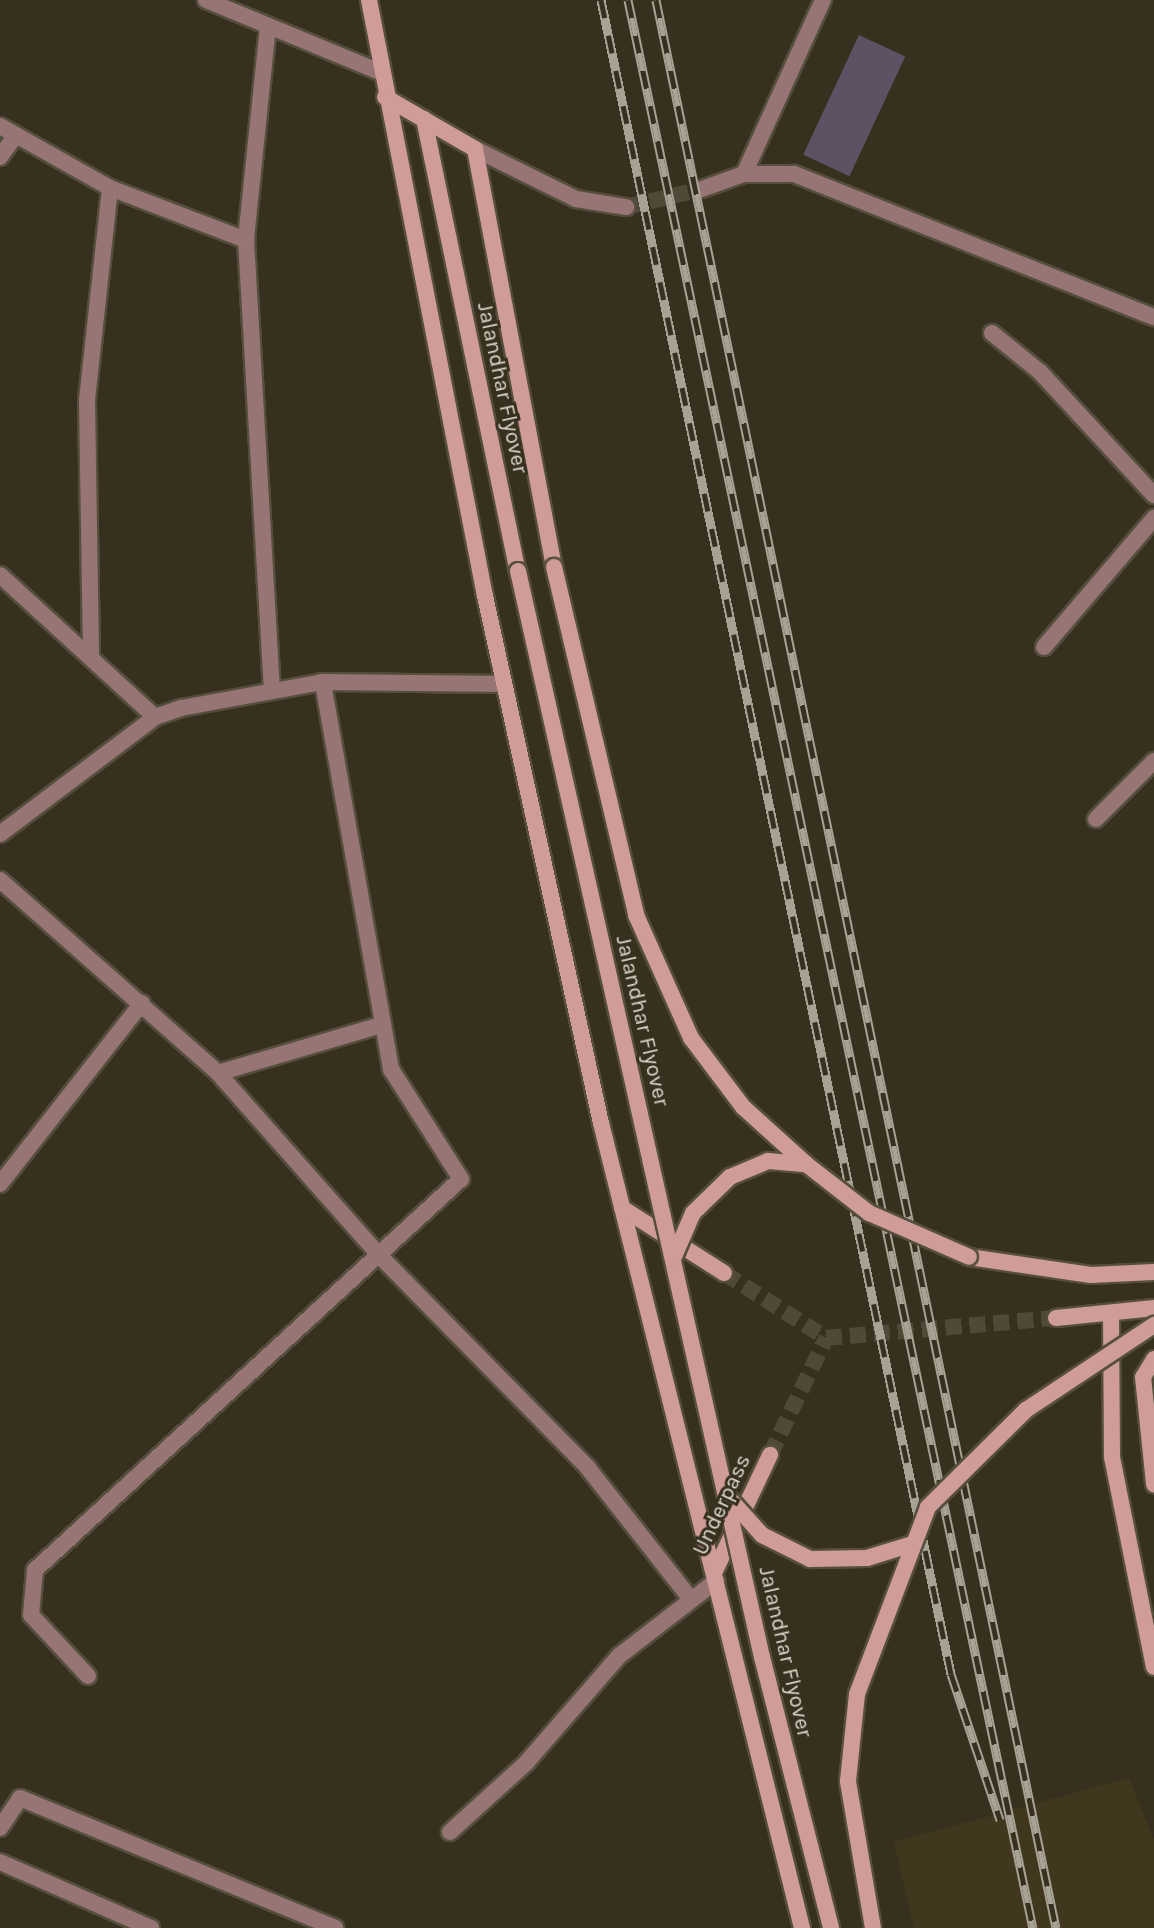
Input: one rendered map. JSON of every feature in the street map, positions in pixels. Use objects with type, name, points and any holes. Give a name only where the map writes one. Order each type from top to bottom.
[{"type":"main road","points":[[369,0],[385,97],[504,684],[622,1208],[802,1928]]},
{"type":"main road","points":[[385,97],[475,149]]},
{"type":"main road","name":"Jalandhar Flyover","points":[[424,119],[518,571],[726,1494],[831,1928]]},
{"type":"main road","name":"Jalandhar Flyover","points":[[475,149],[554,567],[636,915],[691,1038],[743,1107],[806,1164],[869,1213],[969,1257],[1091,1275],[1154,1272]]},
{"type":"main road","points":[[673,1259],[693,1213],[730,1177],[768,1161],[806,1164]]},
{"type":"main road","points":[[622,1208],[724,1273]]},
{"type":"main road","points":[[1056,1318],[1154,1308]]},
{"type":"main road","points":[[1111,1314],[1106,1386],[1112,1457],[1154,1667]]},
{"type":"main road","points":[[873,1928],[848,1781],[857,1694],[928,1507],[976,1452],[1154,1325]]},
{"type":"main road","points":[[1154,1359],[1143,1377],[1154,1484]]},
{"type":"main road","name":"Underpass","points":[[715,1577],[770,1455]]},
{"type":"main road","points":[[726,1494],[762,1535],[810,1559],[867,1558],[912,1544]]},
{"type":"street","points":[[206,0],[382,73]]},
{"type":"street","points":[[744,174],[823,0]]},
{"type":"street","points":[[268,26],[246,240],[272,691]]},
{"type":"street","points":[[0,126],[110,188],[246,240]]},
{"type":"street","points":[[0,157],[16,135]]},
{"type":"street","points":[[475,149],[576,199],[626,207]]},
{"type":"street","points":[[702,189],[744,174],[794,174],[1154,317]]},
{"type":"street","points":[[91,655],[87,400],[110,188]]},
{"type":"street","points":[[992,333],[1040,372],[1154,495]]},
{"type":"street","points":[[1044,647],[1154,518]]},
{"type":"street","points":[[0,575],[91,655],[155,717]]},
{"type":"street","points":[[88,1676],[31,1615],[35,1570],[462,1176],[391,1069],[323,682]]},
{"type":"street","points":[[0,834],[155,717],[323,682],[504,684]]},
{"type":"street","points":[[1096,819],[1152,767]]},
{"type":"street","points":[[0,880],[218,1073],[379,1255],[588,1468],[689,1597]]},
{"type":"street","points":[[0,1184],[142,1003]]},
{"type":"street","points":[[218,1073],[381,1025]]},
{"type":"street","points":[[450,1832],[526,1763],[619,1656],[715,1577]]},
{"type":"street","points":[[0,1828],[20,1798],[335,1928]]},
{"type":"street","points":[[0,1862],[151,1928]]},
{"type":"shaded area","points":[[1129,1778],[1154,1840],[1154,1928],[914,1928],[894,1842]]},
{"type":"building","points":[[859,35],[905,57],[849,176],[803,155]]},
{"type":"tunnel","points":[[626,207],[702,189]]},
{"type":"tunnel","points":[[724,1273],[826,1338],[1056,1318]]},
{"type":"tunnel","points":[[770,1455],[826,1338]]},
{"type":"railway","points":[[601,0],[951,1674],[1000,1820]]},
{"type":"railway","points":[[628,0],[1033,1928]]},
{"type":"railway","points":[[656,0],[1056,1928]]}]
